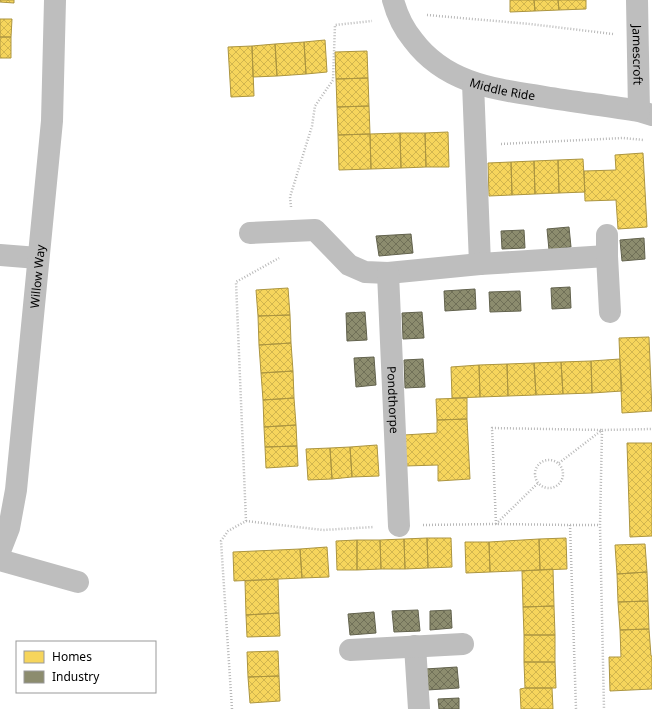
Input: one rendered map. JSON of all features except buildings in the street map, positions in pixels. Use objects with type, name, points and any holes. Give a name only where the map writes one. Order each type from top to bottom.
[{"type":"street","name":"Willow Way","points":[[0,551],[9,528],[16,490],[52,121],[55,0]]},
{"type":"street","name":"Middle Ride","points":[[393,0],[400,20],[417,46],[430,60],[454,76],[492,88],[645,113]]},
{"type":"street","name":"Jamescroft","points":[[637,0],[645,113]]},
{"type":"street","points":[[473,82],[480,264]]},
{"type":"street","points":[[250,233],[315,230],[349,265],[365,272],[388,273],[480,264],[607,256]]},
{"type":"street","points":[[607,235],[610,312]]},
{"type":"street","points":[[0,255],[38,258]]},
{"type":"street","name":"Pondthorpe","points":[[388,273],[398,526]]},
{"type":"street","points":[[0,560],[78,582]]},
{"type":"street","points":[[350,650],[463,644]]},
{"type":"street","points":[[415,646],[420,709]]},
{"type":"path","points":[[475,146],[623,138],[645,140]]},
{"type":"path","points":[[496,524],[492,428],[602,430],[652,429]]},
{"type":"path","points":[[559,464],[602,430]]},
{"type":"path","points":[[602,430],[600,525],[604,709]]},
{"type":"path","points":[[550,460],[559,464],[563,471],[563,476],[559,484],[555,487],[546,488],[538,483],[535,474],[541,462],[550,460]]},
{"type":"path","points":[[496,524],[538,483]]},
{"type":"path","points":[[246,521],[323,530],[398,526],[496,524],[600,525]]},
{"type":"path","points":[[570,525],[576,709]]}]
